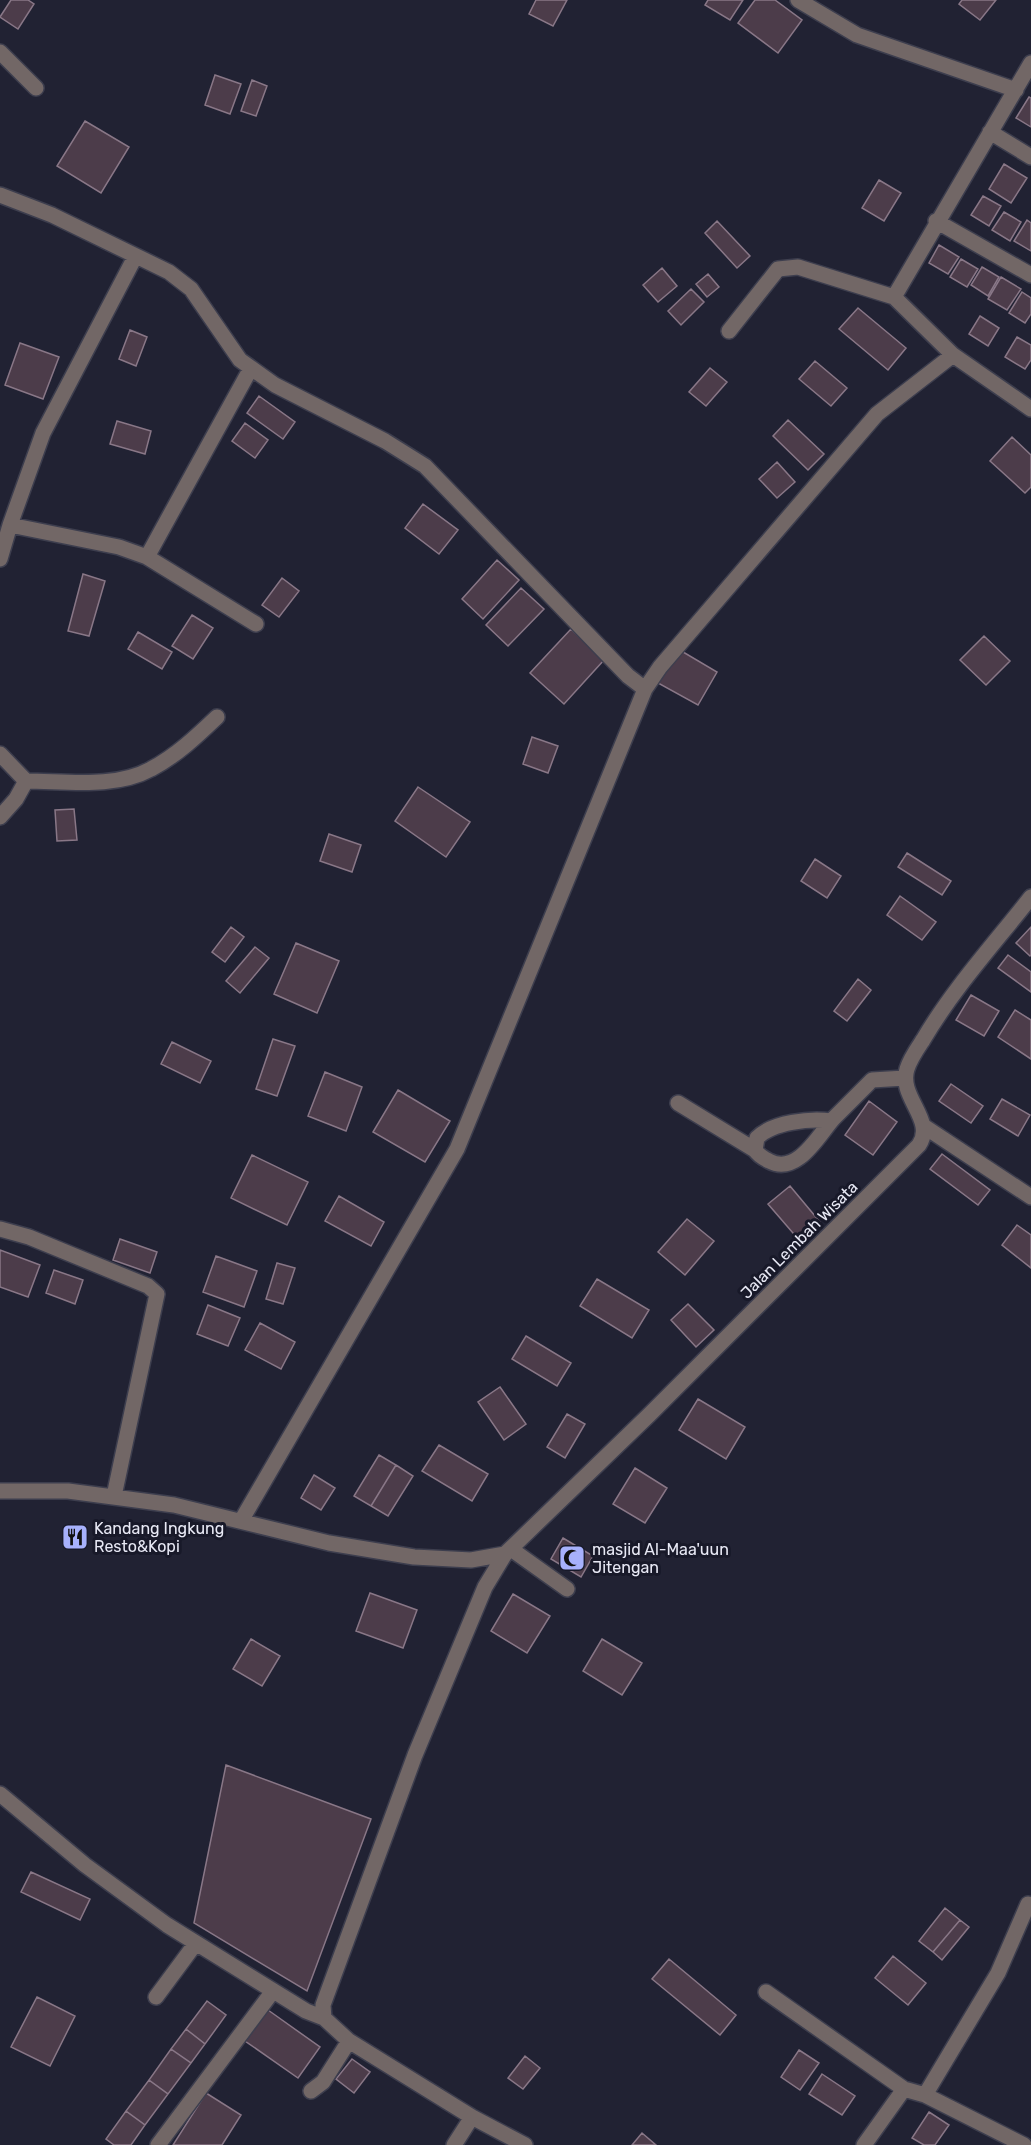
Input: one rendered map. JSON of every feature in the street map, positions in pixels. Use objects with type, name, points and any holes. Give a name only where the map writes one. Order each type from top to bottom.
[{"type":"street","points":[[798,0],[857,35],[1016,90]]},
{"type":"street","points":[[0,52],[36,88]]},
{"type":"street","points":[[894,297],[936,221],[1031,63]]},
{"type":"street","points":[[990,132],[1031,157]]},
{"type":"street","points":[[0,195],[52,215],[169,272],[191,289],[240,360],[275,385],[386,441],[425,466],[628,676],[645,689]]},
{"type":"street","points":[[936,221],[1031,275]]},
{"type":"street","points":[[0,560],[43,433],[135,257]]},
{"type":"street","points":[[729,331],[778,269],[798,267],[894,297],[953,355],[1031,409]]},
{"type":"street","points":[[241,1521],[458,1149],[645,689],[660,667],[877,414],[953,355]]},
{"type":"street","points":[[147,557],[252,368]]},
{"type":"street","points":[[10,525],[119,547],[147,557],[256,624]]},
{"type":"street","points":[[0,754],[26,781],[103,781],[151,770],[217,717]]},
{"type":"street","points":[[0,818],[20,794],[26,781]]},
{"type":"street","points":[[1031,897],[936,1018],[909,1063],[905,1078],[915,1109],[925,1127],[1031,1197]]},
{"type":"street","points":[[678,1103],[773,1163],[802,1157],[831,1121],[872,1080],[905,1078]]},
{"type":"street","points":[[754,1150],[758,1138],[769,1130],[819,1120],[831,1121]]},
{"type":"street","name":"Jalan Lembah Wisata","points":[[0,1491],[68,1491],[174,1505],[329,1543],[414,1557],[471,1560],[488,1559],[508,1552],[919,1145],[925,1137],[925,1127]]},
{"type":"street","points":[[0,1229],[30,1237],[148,1286],[157,1294],[114,1496]]},
{"type":"street","points":[[324,2018],[323,2005],[329,1985],[415,1755],[485,1587],[508,1552],[567,1589]]},
{"type":"street","points":[[471,1560],[485,1587]]},
{"type":"street","points":[[0,1794],[85,1865],[196,1943],[306,2011],[324,2018],[349,2041],[472,2117],[525,2145]]},
{"type":"street","points":[[925,2095],[998,1973],[1028,1904]]},
{"type":"street","points":[[156,1997],[196,1943]]},
{"type":"street","points":[[158,2145],[273,1991]]},
{"type":"street","points":[[766,1992],[904,2089],[925,2095],[1024,2145]]},
{"type":"street","points":[[311,2091],[323,2082],[349,2041]]},
{"type":"street","points":[[864,2145],[904,2089]]},
{"type":"street","points":[[454,2145],[472,2117]]},
{"type":"building","points":[[11,0],[28,0],[34,4],[18,29],[0,17]]},
{"type":"building","points":[[536,0],[567,0],[553,26],[529,14]]},
{"type":"building","points":[[708,0],[743,0],[730,20],[705,5]]},
{"type":"building","points":[[755,0],[775,0],[802,20],[778,53],[738,23]]},
{"type":"building","points":[[962,0],[996,0],[980,20],[959,4]]},
{"type":"building","points":[[215,75],[241,84],[230,114],[205,105]]},
{"type":"building","points":[[252,80],[267,86],[256,116],[241,111]]},
{"type":"building","points":[[1029,97],[1031,98],[1031,127],[1016,118]]},
{"type":"building","points":[[85,121],[129,147],[101,193],[57,166]]},
{"type":"building","points":[[1004,164],[1027,178],[1011,203],[989,189]]},
{"type":"building","points":[[879,180],[901,193],[884,221],[862,208]]},
{"type":"building","points":[[983,196],[1001,206],[989,226],[971,215]]},
{"type":"building","points":[[1004,212],[1021,222],[1010,241],[992,230]]},
{"type":"building","points":[[1027,220],[1031,223],[1031,251],[1014,241]]},
{"type":"building","points":[[717,221],[750,256],[737,268],[705,233]]},
{"type":"building","points":[[939,245],[959,257],[948,274],[929,263]]},
{"type":"building","points":[[961,259],[978,269],[967,287],[950,277]]},
{"type":"building","points":[[982,267],[999,277],[988,296],[971,285]]},
{"type":"building","points":[[662,268],[677,286],[658,302],[643,285]]},
{"type":"building","points":[[708,274],[719,287],[707,297],[696,284]]},
{"type":"building","points":[[1001,277],[1021,289],[1007,310],[988,299]]},
{"type":"building","points":[[691,289],[704,302],[681,325],[668,311]]},
{"type":"building","points":[[1022,292],[1031,298],[1031,314],[1025,323],[1009,313]]},
{"type":"building","points":[[858,308],[906,348],[888,370],[839,329]]},
{"type":"building","points":[[980,316],[999,328],[988,346],[969,334]]},
{"type":"building","points":[[130,330],[147,337],[136,366],[119,359]]},
{"type":"building","points":[[1017,337],[1031,345],[1031,360],[1025,369],[1005,357]]},
{"type":"building","points":[[20,343],[59,357],[43,399],[5,385]]},
{"type":"building","points":[[815,361],[847,388],[831,406],[799,379]]},
{"type":"building","points":[[710,368],[727,382],[706,406],[689,392]]},
{"type":"building","points":[[259,396],[295,422],[283,439],[247,413]]},
{"type":"building","points":[[788,420],[824,454],[808,470],[773,436]]},
{"type":"building","points":[[117,421],[151,431],[145,454],[110,444]]},
{"type":"building","points":[[245,423],[268,440],[255,458],[232,441]]},
{"type":"building","points":[[1012,437],[1031,455],[1031,487],[1025,493],[990,461]]},
{"type":"building","points":[[777,462],[795,482],[777,498],[759,479]]},
{"type":"building","points":[[423,504],[458,530],[439,554],[405,528]]},
{"type":"building","points":[[497,560],[519,580],[483,619],[462,599]]},
{"type":"building","points":[[83,574],[105,581],[89,636],[68,631]]},
{"type":"building","points":[[282,578],[299,591],[279,617],[262,605]]},
{"type":"building","points":[[521,588],[544,609],[508,646],[486,625]]},
{"type":"building","points":[[192,615],[213,628],[193,659],[172,646]]},
{"type":"building","points":[[571,629],[604,660],[564,704],[530,673]]},
{"type":"building","points":[[138,632],[172,652],[162,669],[128,649]]},
{"type":"building","points":[[984,636],[1010,661],[986,685],[960,660]]},
{"type":"building","points":[[678,649],[717,672],[698,705],[658,683]]},
{"type":"building","points":[[532,737],[558,746],[548,773],[523,764]]},
{"type":"building","points":[[418,787],[470,822],[446,857],[395,821]]},
{"type":"building","points":[[74,809],[77,840],[57,841],[55,810]]},
{"type":"building","points":[[329,834],[361,845],[352,872],[320,861]]},
{"type":"building","points":[[907,853],[951,881],[942,895],[898,867]]},
{"type":"building","points":[[815,859],[841,876],[827,898],[801,881]]},
{"type":"building","points":[[900,896],[936,922],[922,940],[887,915]]},
{"type":"building","points":[[231,927],[244,937],[225,962],[212,952]]},
{"type":"building","points":[[1031,927],[1031,955],[1030,956],[1016,943]]},
{"type":"building","points":[[296,943],[339,961],[317,1013],[274,994]]},
{"type":"building","points":[[255,947],[269,958],[240,993],[226,981]]},
{"type":"building","points":[[1008,955],[1031,972],[1031,992],[998,968]]},
{"type":"building","points":[[858,979],[871,990],[847,1021],[834,1011]]},
{"type":"building","points":[[971,995],[999,1011],[984,1036],[956,1020]]},
{"type":"building","points":[[1015,1010],[1031,1020],[1031,1059],[998,1037]]},
{"type":"building","points":[[273,1039],[295,1046],[277,1096],[256,1089]]},
{"type":"building","points":[[172,1042],[211,1061],[200,1083],[161,1064]]},
{"type":"building","points":[[325,1072],[362,1087],[346,1131],[308,1116]]},
{"type":"building","points":[[951,1084],[983,1106],[971,1123],[939,1101]]},
{"type":"building","points":[[398,1090],[450,1121],[425,1162],[373,1132]]},
{"type":"building","points":[[1002,1099],[1030,1115],[1018,1136],[990,1119]]},
{"type":"building","points":[[869,1101],[897,1122],[873,1155],[845,1135]]},
{"type":"building","points":[[942,1154],[990,1190],[978,1205],[930,1169]]},
{"type":"building","points":[[252,1155],[308,1182],[287,1225],[231,1198]]},
{"type":"building","points":[[790,1186],[820,1222],[799,1240],[768,1204]]},
{"type":"building","points":[[339,1196],[384,1222],[371,1246],[325,1221]]},
{"type":"building","points":[[687,1219],[714,1241],[685,1275],[658,1252]]},
{"type":"building","points":[[1017,1225],[1031,1235],[1031,1268],[1002,1245]]},
{"type":"building","points":[[120,1239],[157,1252],[150,1273],[113,1260]]},
{"type":"building","points":[[0,1250],[40,1265],[28,1297],[0,1287]]},
{"type":"building","points":[[216,1256],[257,1271],[244,1307],[203,1292]]},
{"type":"building","points":[[277,1263],[295,1268],[283,1304],[266,1299]]},
{"type":"building","points":[[54,1270],[83,1280],[75,1304],[46,1293]]},
{"type":"building","points":[[597,1279],[649,1310],[632,1338],[580,1306]]},
{"type":"building","points":[[688,1304],[714,1330],[696,1347],[671,1320]]},
{"type":"building","points":[[208,1305],[240,1318],[228,1346],[197,1334]]},
{"type":"building","points":[[260,1323],[295,1342],[281,1369],[245,1350]]},
{"type":"building","points":[[526,1336],[571,1363],[557,1386],[512,1359]]},
{"type":"building","points":[[500,1387],[526,1424],[504,1440],[478,1402]]},
{"type":"building","points":[[698,1399],[745,1427],[726,1459],[679,1430]]},
{"type":"building","points":[[567,1414],[585,1424],[565,1458],[547,1447]]},
{"type":"building","points":[[439,1445],[488,1474],[472,1501],[422,1471]]},
{"type":"building","points":[[379,1455],[396,1465],[371,1506],[354,1496]]},
{"type":"building","points":[[396,1465],[413,1476],[388,1516],[371,1506]]},
{"type":"building","points":[[635,1468],[667,1488],[645,1523],[613,1504]]},
{"type":"building","points":[[314,1475],[335,1488],[321,1510],[301,1498]]},
{"type":"building","name":"masjid Al-Maa'uun Jitengan","points":[[563,1538],[593,1556],[581,1577],[551,1559]]},
{"type":"building","points":[[370,1593],[417,1610],[403,1648],[356,1631]]},
{"type":"building","points":[[513,1594],[550,1616],[527,1653],[491,1631]]},
{"type":"building","points":[[251,1639],[280,1656],[262,1686],[233,1669]]},
{"type":"building","points":[[602,1639],[642,1663],[622,1695],[583,1671]]},
{"type":"building","points":[[226,1765],[371,1819],[307,1991],[194,1923]]},
{"type":"building","points":[[31,1872],[90,1899],[80,1920],[21,1892]]},
{"type":"building","points":[[945,1908],[960,1920],[933,1952],[919,1941]]},
{"type":"building","points":[[960,1920],[969,1927],[942,1960],[933,1952]]},
{"type":"building","points":[[893,1956],[926,1983],[908,2005],[875,1978]]},
{"type":"building","points":[[669,1959],[736,2015],[720,2035],[652,1979]]},
{"type":"building","points":[[37,1997],[75,2016],[50,2066],[11,2047]]},
{"type":"building","points":[[207,2001],[226,2015],[205,2044],[186,2029]]},
{"type":"building","points":[[268,2010],[320,2047],[298,2078],[245,2041]]},
{"type":"building","points":[[186,2029],[205,2044],[191,2063],[171,2049]]},
{"type":"building","points":[[171,2049],[191,2063],[168,2094],[149,2080]]},
{"type":"building","points":[[799,2050],[819,2063],[800,2090],[781,2077]]},
{"type":"building","points":[[525,2056],[540,2068],[523,2089],[508,2078]]},
{"type":"building","points":[[352,2059],[370,2072],[354,2093],[336,2079]]},
{"type":"building","points":[[822,2074],[855,2096],[842,2115],[809,2094]]},
{"type":"building","points":[[149,2080],[168,2094],[145,2125],[126,2111]]},
{"type":"building","points":[[206,2093],[241,2115],[222,2145],[173,2145]]},
{"type":"building","points":[[126,2111],[145,2125],[131,2145],[114,2145],[106,2139]]},
{"type":"building","points":[[929,2112],[949,2125],[935,2145],[924,2145],[912,2138]]},
{"type":"building","points":[[642,2133],[656,2145],[632,2145]]},
{"type":"place","name":"Kandang Ingkung Resto&Kopi","points":[[75,1537]]},
{"type":"place","name":"masjid Al-Maa'uun Jitengan","points":[[572,1558]]}]
